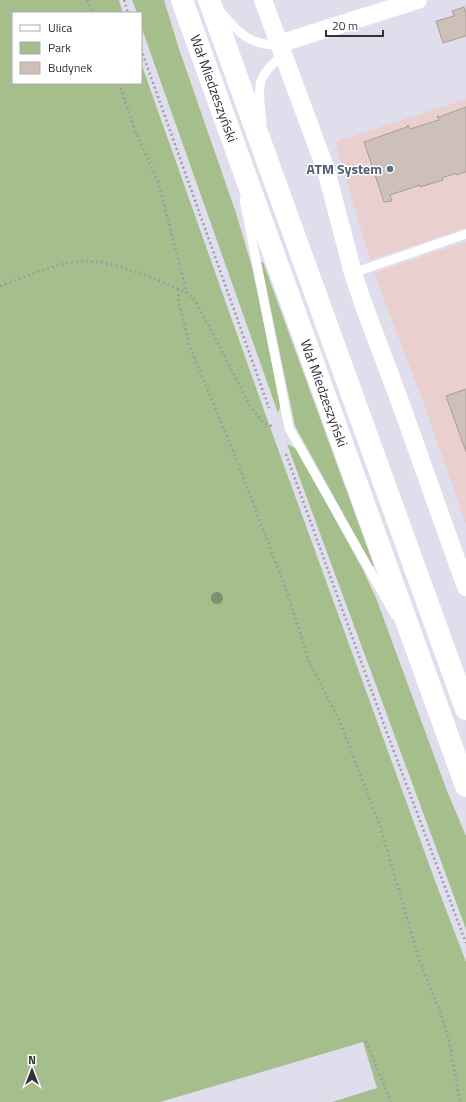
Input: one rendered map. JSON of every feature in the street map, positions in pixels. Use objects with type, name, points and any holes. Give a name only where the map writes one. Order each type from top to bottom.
[{"type":"main road","name":"Wał Miedzeszyński","points":[[182,0],[466,786]]},
{"type":"main road","name":"Wał Miedzeszyński","points":[[210,0],[466,709]]},
{"type":"street","points":[[263,0],[326,170],[353,272],[466,587]]},
{"type":"street","points":[[281,50],[291,40],[418,0]]},
{"type":"lane","points":[[210,0],[234,28],[247,39],[281,50],[263,78],[260,95],[264,152]]},
{"type":"lane","points":[[234,145],[289,428],[421,661]]},
{"type":"lane","points":[[353,272],[466,234]]},
{"type":"path","points":[[87,0],[92,12]]},
{"type":"path","points":[[124,0],[128,12]]},
{"type":"path","points":[[142,52],[271,413]]},
{"type":"path","points":[[119,84],[135,131],[158,182],[186,293]]},
{"type":"path","points":[[0,286],[64,264],[82,261],[99,262],[120,266],[178,289],[194,299],[251,408],[264,422],[276,428],[274,420]]},
{"type":"path","points":[[178,289],[179,303],[190,347],[231,446],[286,589],[309,661],[340,722],[379,823],[419,960],[441,1015],[449,1040],[460,1102]]},
{"type":"path","points":[[284,450],[387,733],[466,943]]},
{"type":"path","points":[[366,1041],[391,1102]]},
{"type":"shaded area","name":"ATM System","points":[[466,99],[466,228],[370,260],[335,142]]},
{"type":"shaded area","points":[[466,242],[466,524],[424,404],[374,273]]},
{"type":"green space","points":[[0,0],[119,0],[123,12],[12,12],[12,84],[142,84],[142,66],[266,416],[466,962],[466,1102],[332,1102],[377,1088],[363,1042],[160,1102],[0,1102]]},
{"type":"green space","points":[[132,0],[164,0],[179,49],[236,213],[252,267],[281,405],[278,413],[142,29],[142,12],[137,12]]},
{"type":"green space","points":[[261,262],[263,262],[374,566],[372,566],[295,426]]},
{"type":"green space","points":[[287,444],[297,449],[363,570],[376,598],[447,791],[466,836],[466,929]]},
{"type":"building","points":[[464,7],[466,13],[466,36],[443,43],[436,21],[454,16],[452,11]]},
{"type":"building","points":[[466,107],[466,172],[456,175],[456,173],[442,178],[443,180],[420,187],[420,185],[390,195],[392,201],[384,202],[364,142],[407,127],[408,125],[410,129],[439,120],[437,116],[439,117]]},
{"type":"building","points":[[466,389],[466,452],[446,396]]},
{"type":"place","name":"ATM System","points":[[390,169]]}]
